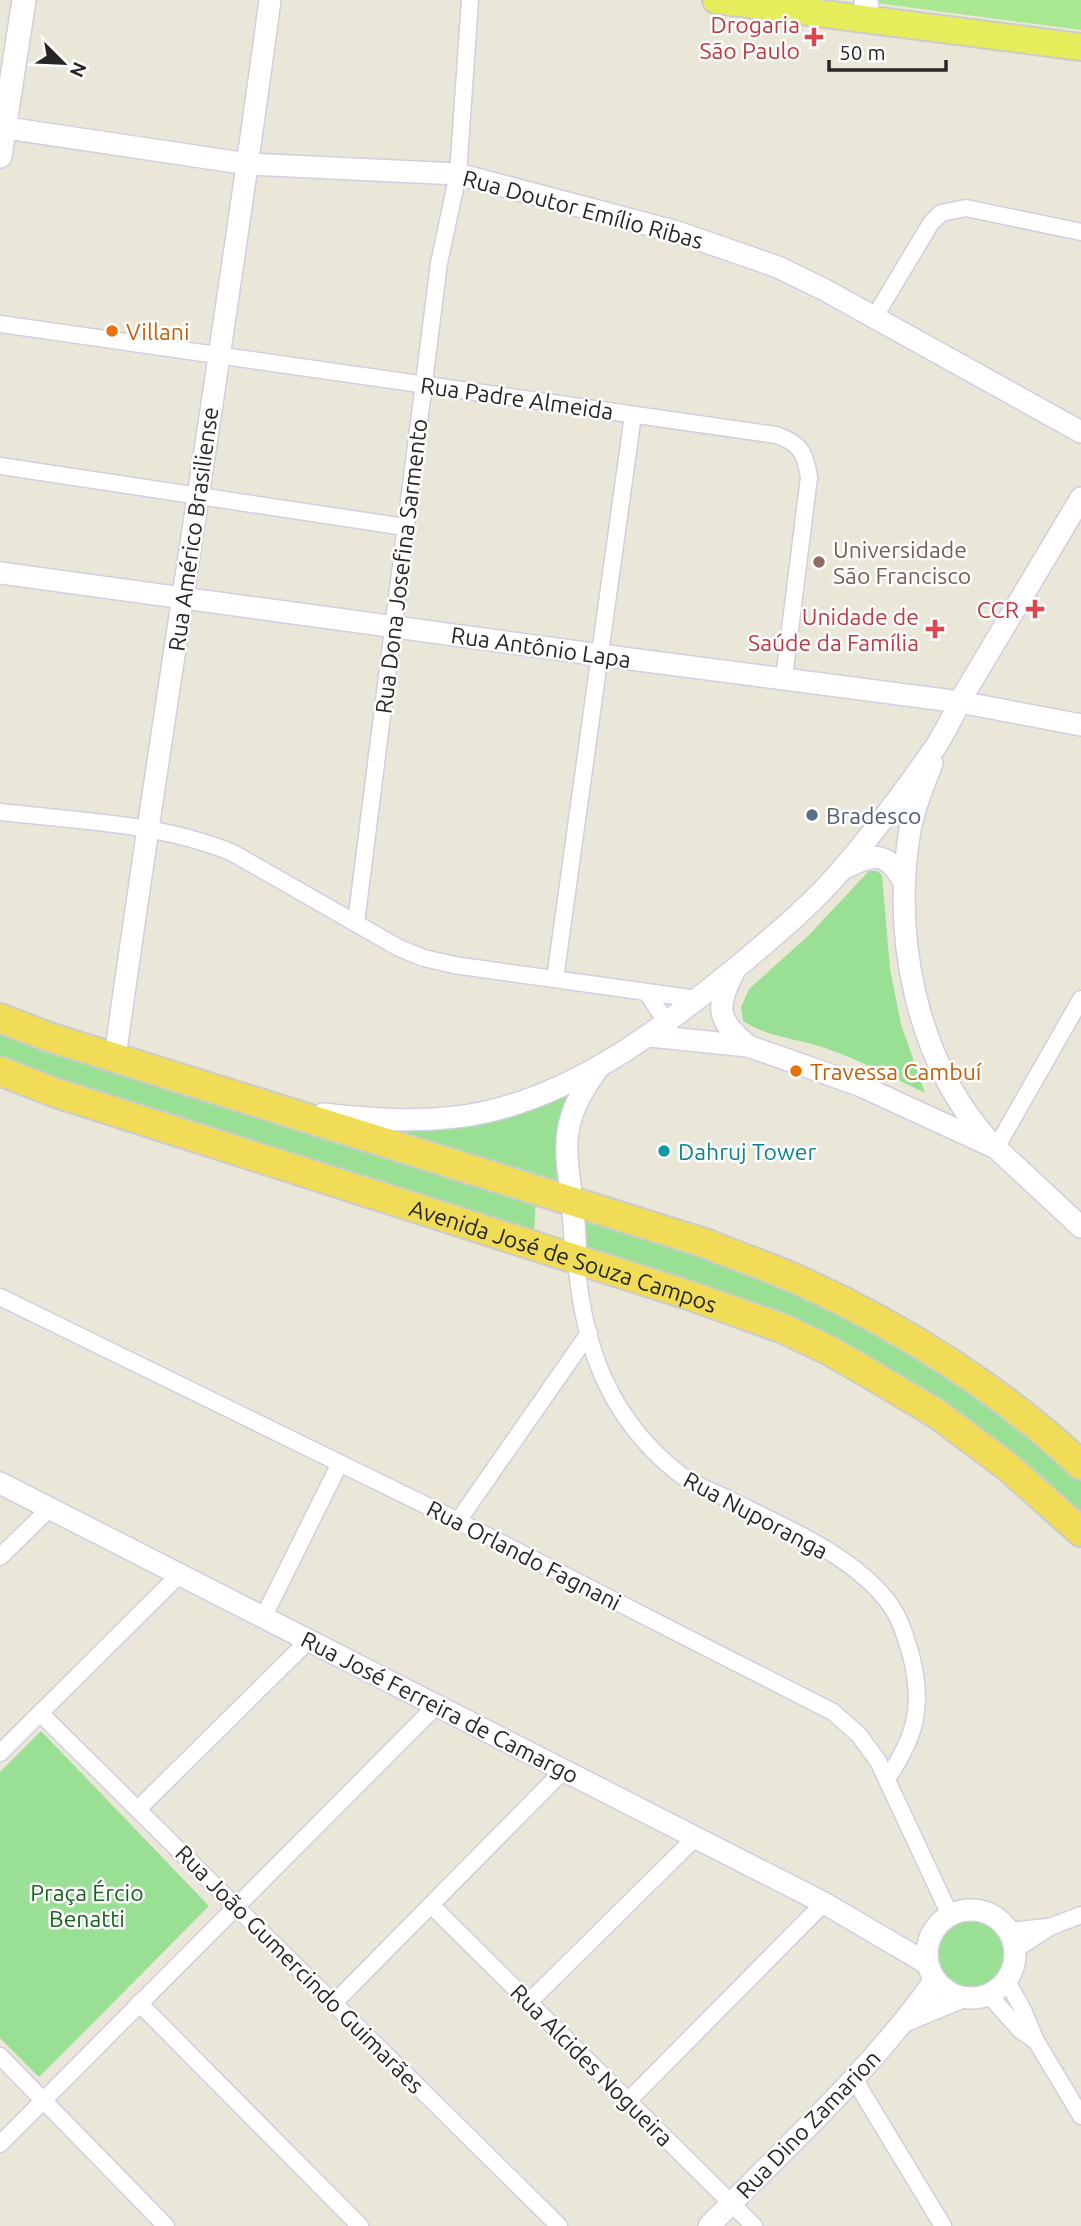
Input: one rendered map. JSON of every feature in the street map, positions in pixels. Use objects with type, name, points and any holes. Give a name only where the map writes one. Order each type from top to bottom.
[{"type":"highway","points":[[0,1018],[49,1037],[705,1244],[805,1283],[965,1372],[1015,1407],[1081,1465]]},
{"type":"highway","name":"Avenida José de Souza Campos","points":[[0,1071],[53,1092],[576,1259],[784,1329],[828,1350],[937,1414],[1008,1467],[1081,1532]]},
{"type":"main road","points":[[0,156],[2,127],[24,0]]},
{"type":"main road","points":[[716,0],[866,9],[1081,47]]},
{"type":"street","name":"Rua Américo Brasiliense","points":[[115,1057],[270,0]]},
{"type":"street","name":"Rua Dona Josefina Sarmento","points":[[356,923],[439,263],[458,174],[470,0]]},
{"type":"street","name":"Rua Doutor Emílio Ribas","points":[[2,127],[248,164],[458,174],[701,240],[778,267],[1081,432]]},
{"type":"street","points":[[874,318],[931,223],[941,213],[966,208],[1081,232]]},
{"type":"street","name":"Rua Padre Almeida","points":[[0,324],[219,357],[424,383],[776,435],[790,440],[806,459],[809,477],[784,678]]},
{"type":"street","points":[[555,979],[633,415]]},
{"type":"street","points":[[0,466],[405,527]]},
{"type":"street","points":[[279,1110],[378,1120],[442,1119],[486,1112],[529,1099],[573,1081],[657,1031],[809,905],[844,868],[941,738],[1081,498]]},
{"type":"street","name":"Rua Antônio Lapa","points":[[0,572],[600,656],[960,702],[1081,725]]},
{"type":"street","points":[[941,738],[911,828],[904,882],[907,940],[915,993],[931,1044],[948,1084],[971,1120],[996,1148],[1081,1227]]},
{"type":"street","points":[[0,812],[147,828],[183,835],[233,853],[399,948],[424,958],[697,999]]},
{"type":"street","points":[[844,868],[867,858],[877,857],[895,866],[904,882]]},
{"type":"street","points":[[736,967],[725,989],[722,1017],[729,1029],[748,1046]]},
{"type":"street","points":[[647,993],[661,1014],[657,1031]]},
{"type":"street","points":[[996,1148],[1081,999]]},
{"type":"street","points":[[657,1031],[748,1046],[832,1074],[996,1148]]},
{"type":"street","name":"Rua Nuporanga","points":[[599,1066],[580,1093],[567,1132],[566,1159],[579,1288],[595,1359],[620,1412],[679,1474],[829,1553],[865,1577],[891,1606],[906,1637],[916,1677],[917,1715],[911,1738],[887,1779]]},
{"type":"street","points":[[930,1117],[941,1108],[946,1099],[948,1084]]},
{"type":"street","name":"Rua Orlando Fagnani","points":[[0,1297],[458,1521],[833,1712],[859,1735],[878,1761],[950,1915]]},
{"type":"street","points":[[458,1521],[589,1333]]},
{"type":"street","points":[[264,1616],[341,1463]]},
{"type":"street","name":"Rua José Ferreira de Camargo","points":[[0,1483],[824,1903],[879,1933],[931,1972]]},
{"type":"street","points":[[0,1558],[50,1508]]},
{"type":"street","points":[[0,1753],[180,1574]]},
{"type":"street","points":[[138,1809],[309,1640]]},
{"type":"street","points":[[0,2144],[437,1705]]},
{"type":"street","name":"Rua João Gumercindo Guimarães","points":[[40,1713],[559,2226]]},
{"type":"street","points":[[334,2003],[564,1770]]},
{"type":"street","points":[[529,2002],[696,1837]]},
{"type":"street","points":[[628,2101],[824,1903]]},
{"type":"street","name":"Rua Alcides Nogueira","points":[[431,1905],[754,2226]]},
{"type":"street","points":[[963,1910],[989,1913],[1001,1921],[1013,1940],[1013,1971],[1007,1981],[989,1995],[975,1999],[960,1998],[946,1991],[931,1972],[928,1944],[931,1935],[939,1923],[950,1915],[963,1910]]},
{"type":"street","points":[[1013,1940],[1081,1915]]},
{"type":"street","name":"Rua José Ferreira de Camargo","points":[[879,1933],[931,1935]]},
{"type":"street","name":"Rua Dino Zamarion","points":[[709,2226],[854,2079],[905,2021],[931,1972]]},
{"type":"street","points":[[1007,1981],[1036,2041],[1081,2116]]},
{"type":"street","points":[[989,1995],[1012,2023],[1036,2041]]},
{"type":"street","name":"Rua Dino Zamarion","points":[[905,2021],[960,1998]]},
{"type":"street","points":[[139,2003],[360,2226]]},
{"type":"street","points":[[0,2056],[166,2226]]},
{"type":"street","points":[[854,2079],[943,2226]]},
{"type":"green space","points":[[876,0],[1081,0],[1081,30],[876,3]]},
{"type":"green space","points":[[869,871],[877,871],[882,875],[890,969],[901,1024],[925,1093],[838,1053],[772,1034],[743,1021],[741,1007],[749,989],[808,936]]},
{"type":"green space","points":[[0,1025],[536,1195],[534,1237],[0,1063]]},
{"type":"green space","points":[[555,1094],[572,1094],[562,1186],[384,1137],[385,1125]]},
{"type":"green space","points":[[583,1215],[740,1263],[851,1312],[955,1376],[1081,1475],[1081,1524],[901,1382],[585,1254]]},
{"type":"green space","name":"Praça Ércio Benatti","points":[[41,1731],[209,1906],[39,2077],[0,2038],[0,1772]]},
{"type":"green space","points":[[971,1917],[985,1920],[997,1928],[1005,1940],[1008,1954],[1005,1968],[997,1980],[985,1988],[971,1991],[957,1988],[945,1980],[937,1968],[934,1954],[937,1940],[945,1928],[957,1920]]},
{"type":"place","name":"Drogaria São Paulo","points":[[814,37]]},
{"type":"place","name":"Villani","points":[[112,331]]},
{"type":"place","name":"Universidade São Francisco","points":[[819,562]]},
{"type":"place","name":"CCR","points":[[1035,609]]},
{"type":"place","name":"Unidade de Saúde da Família","points":[[935,629]]},
{"type":"place","name":"Bradesco","points":[[812,815]]},
{"type":"place","name":"Travessa Cambuí","points":[[796,1071]]},
{"type":"place","name":"Dahruj Tower","points":[[664,1151]]}]
